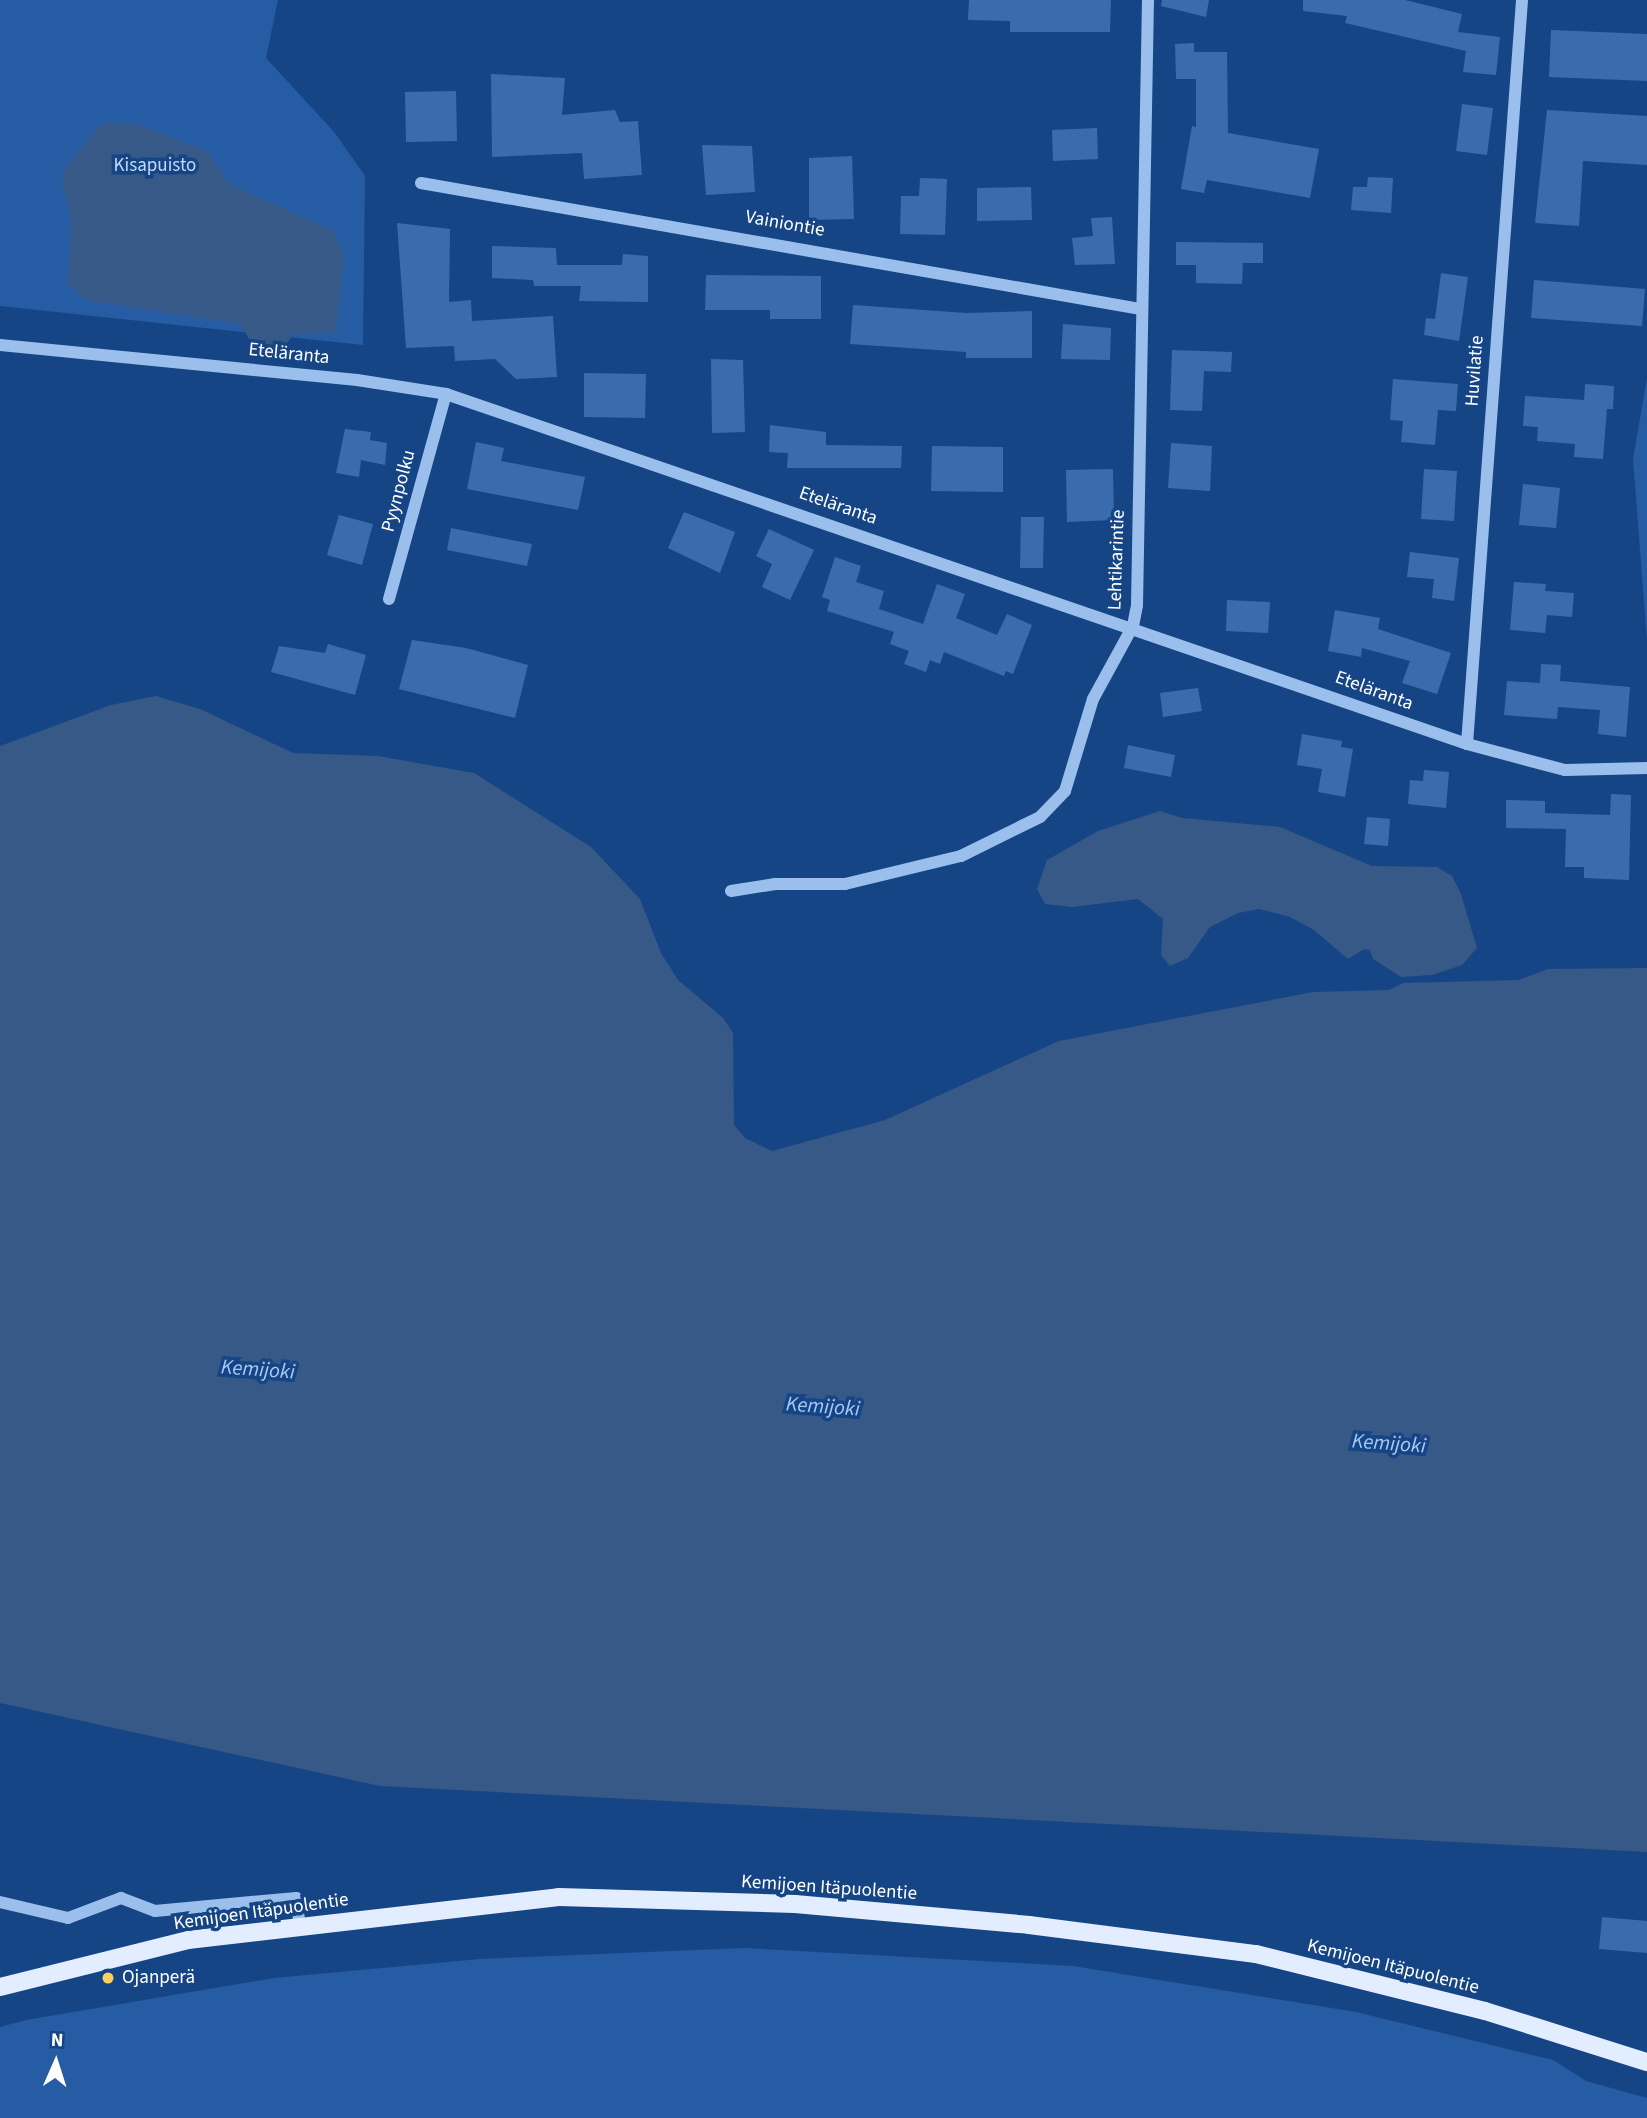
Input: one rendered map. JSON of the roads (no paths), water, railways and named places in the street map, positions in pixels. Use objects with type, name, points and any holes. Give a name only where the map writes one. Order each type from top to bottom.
[{"type":"main road","name":"Kemijoen Itäpuolentie","points":[[0,1987],[188,1940],[559,1896],[795,1904],[1015,1924],[1256,1954],[1485,2011],[1647,2062]]},
{"type":"street","name":"Lehtikarintie","points":[[731,891],[775,884],[858,881],[961,856],[1040,817],[1065,791],[1093,699],[1133,626],[1148,0]]},
{"type":"street","name":"Huvilatie","points":[[1467,744],[1522,0]]},
{"type":"street","name":"Vainiontie","points":[[421,183],[1141,309]]},
{"type":"street","name":"Eteläranta","points":[[0,345],[358,380],[446,394],[1133,626],[1467,744],[1565,771],[1647,768]]},
{"type":"street","name":"Pyynpolku","points":[[389,599],[446,394]]},
{"type":"street","points":[[0,1902],[68,1918],[121,1898],[155,1911],[296,1898],[300,1927]]},
{"type":"water","points":[[102,123],[136,124],[208,152],[228,183],[333,231],[344,253],[336,332],[294,334],[284,347],[252,344],[240,324],[85,300],[68,283],[71,224],[61,173]]},
{"type":"water","name":"Kemijoki","points":[[156,696],[200,709],[293,753],[378,756],[474,773],[591,847],[640,899],[661,953],[678,980],[723,1018],[733,1033],[734,1125],[745,1138],[772,1151],[885,1120],[1059,1041],[1313,992],[1389,990],[1403,983],[1519,980],[1548,969],[1647,968],[1647,1852],[380,1786],[0,1703],[0,746],[111,705]]},
{"type":"water","points":[[1160,811],[1182,818],[1280,827],[1372,866],[1437,867],[1452,876],[1461,894],[1477,948],[1462,965],[1432,975],[1401,977],[1373,959],[1370,950],[1364,949],[1348,959],[1314,930],[1290,917],[1259,909],[1238,913],[1210,927],[1188,958],[1170,966],[1161,955],[1163,919],[1138,899],[1072,907],[1045,904],[1037,889],[1047,860],[1098,831]]},
{"type":"place","name":"Ojanperä","points":[[108,1978]]},
{"type":"park label","name":"Kisapuisto","points":[[155,166]]}]
